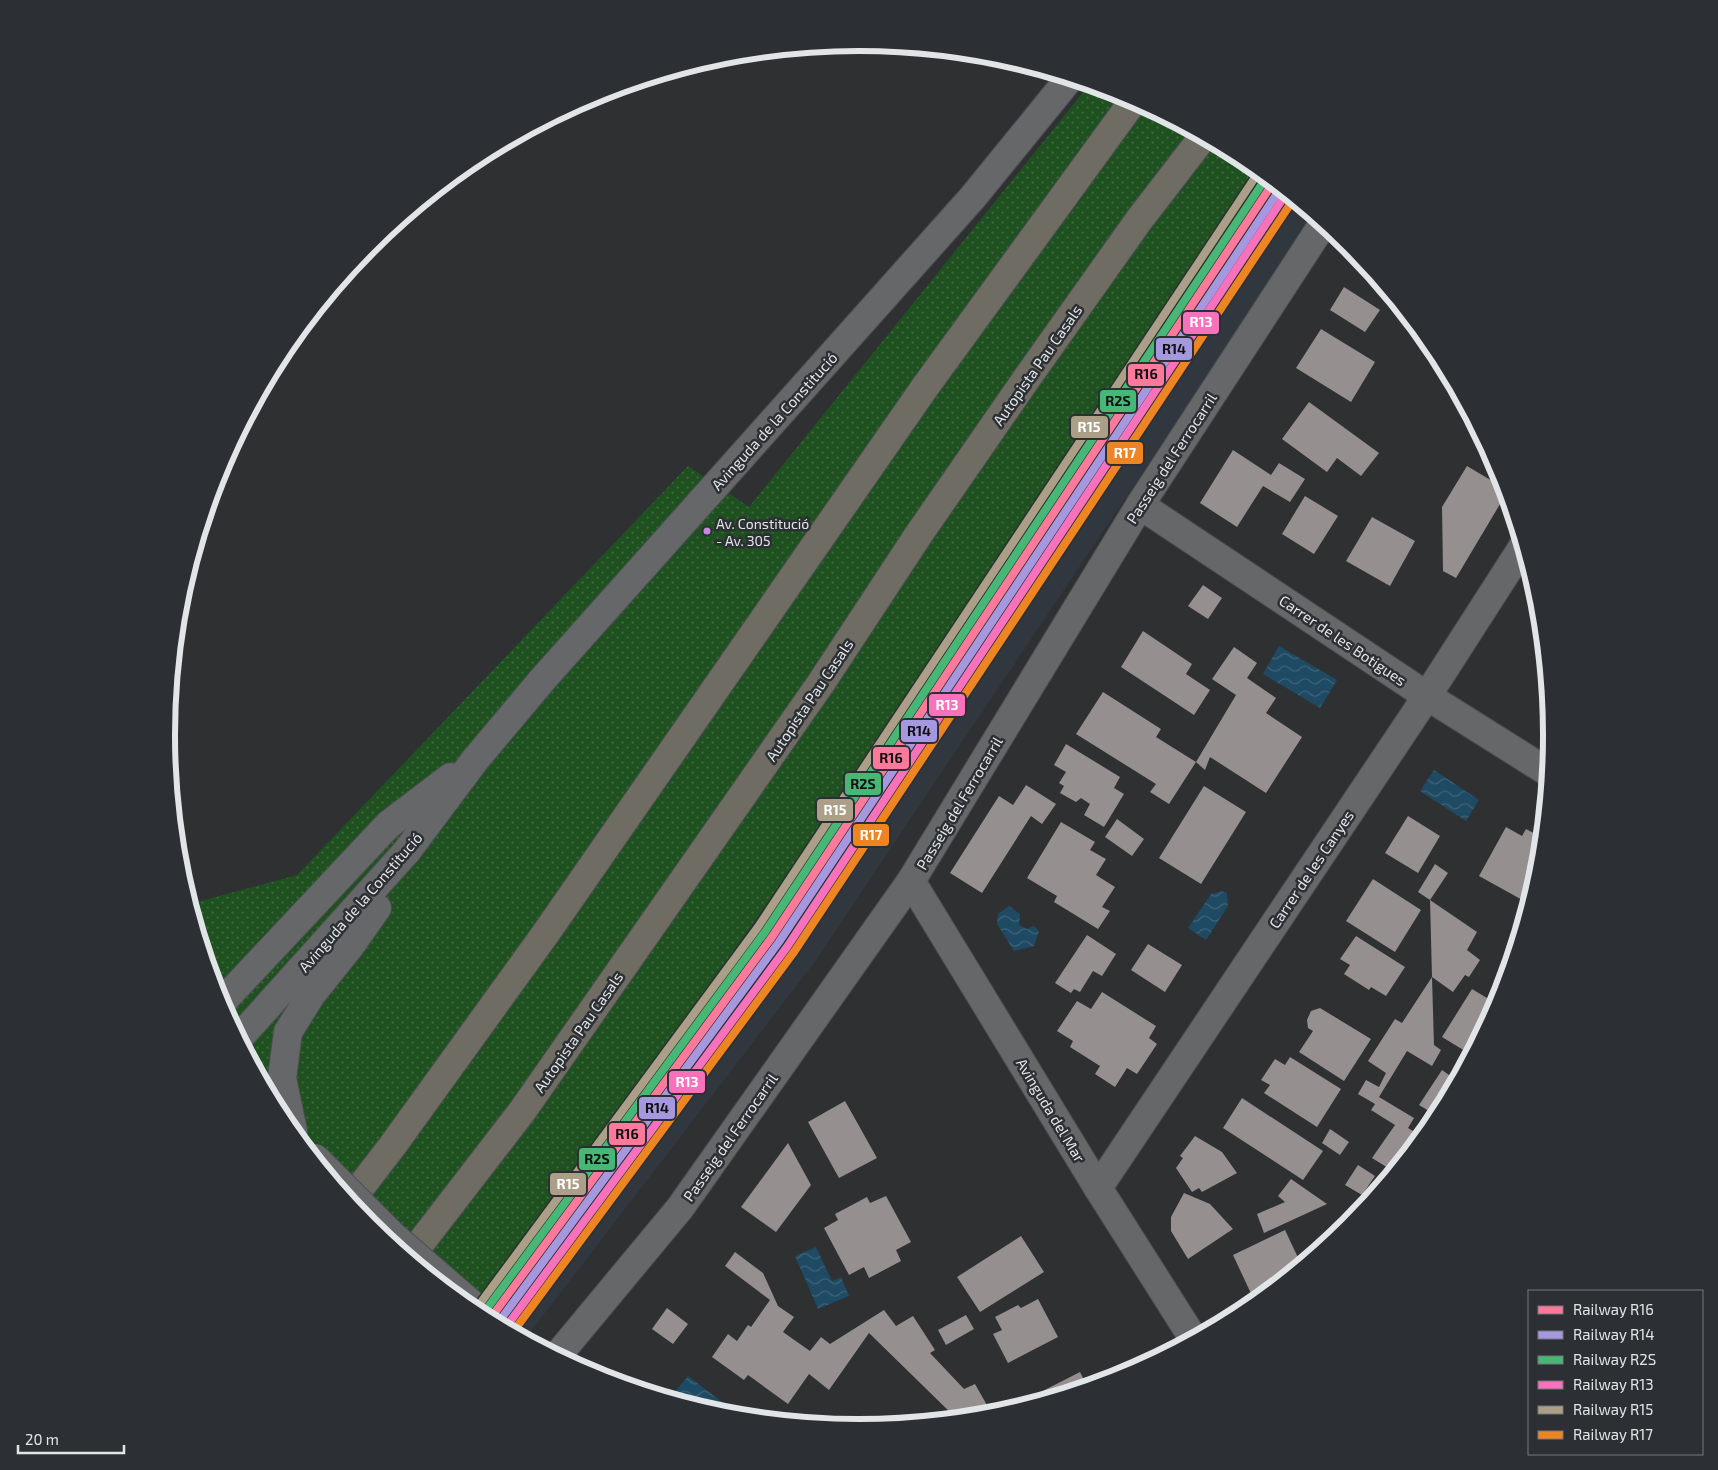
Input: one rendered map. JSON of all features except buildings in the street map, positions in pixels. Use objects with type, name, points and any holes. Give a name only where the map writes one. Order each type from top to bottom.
[{"type":"highway","points":[[354,1195],[393,1146],[546,933],[924,387],[1129,107]]},
{"type":"highway","name":"Autopista Pau Casals","points":[[413,1253],[523,1110],[799,715],[919,534],[1027,378],[1139,220],[1198,142]]},
{"type":"street","name":"Avinguda de la Constitució","points":[[244,1033],[407,851],[474,760],[543,679],[973,197],[1065,84]]},
{"type":"street","name":"Passeig del Ferrocarril","points":[[562,1351],[680,1208],[911,882],[1140,505],[1319,230]]},
{"type":"street","name":"Carrer de les Botigues","points":[[1140,505],[1427,696],[1542,768]]},
{"type":"street","name":"Carrer de les Canyes","points":[[1098,1188],[1427,696],[1518,554]]},
{"type":"street","name":"Avinguda de la Constitució","points":[[227,997],[388,825],[474,760]]},
{"type":"street","points":[[290,1114],[282,1078],[288,1032],[311,995],[351,945],[384,897],[407,851]]},
{"type":"street","name":"Avinguda del Mar","points":[[911,882],[1098,1188],[1190,1333]]},
{"type":"shaded area","points":[[1253,176],[1311,222],[814,963],[529,1334],[483,1306],[806,848]]},
{"type":"green space","points":[[1085,90],[1121,103],[1161,122],[1201,143],[1253,176],[806,848],[483,1306],[408,1249],[376,1218],[345,1186],[290,1115],[267,1077],[227,997],[197,902],[297,875],[688,466],[749,507]]},
{"type":"water","points":[[1279,646],[1337,680],[1320,708],[1263,674]]},
{"type":"water","points":[[1434,770],[1479,800],[1466,821],[1420,791]]},
{"type":"water","points":[[1222,891],[1227,893],[1228,906],[1206,940],[1188,928],[1211,894]]},
{"type":"water","points":[[1009,906],[1020,914],[1019,925],[1027,929],[1034,926],[1039,931],[1034,946],[1014,951],[997,924],[998,914]]},
{"type":"water","points":[[816,1247],[832,1281],[841,1277],[849,1296],[818,1309],[795,1256]]},
{"type":"water","points":[[688,1376],[727,1406],[682,1395],[674,1393]]},
{"type":"rail line","name":"R15","points":[[479,1304],[758,927],[1255,178]]},
{"type":"rail line","name":"R2S","points":[[487,1309],[765,932],[1262,184]]},
{"type":"rail line","name":"R16","points":[[494,1313],[772,937],[1269,189]]},
{"type":"rail line","name":"R14","points":[[502,1318],[779,942],[1277,194]]},
{"type":"rail line","name":"R13","points":[[509,1322],[787,947],[1283,199]]},
{"type":"rail line","name":"R17","points":[[517,1327],[794,952],[1290,205]]},
{"type":"place","name":"Av. Constitució - Av. 305","points":[[707,531]]}]
